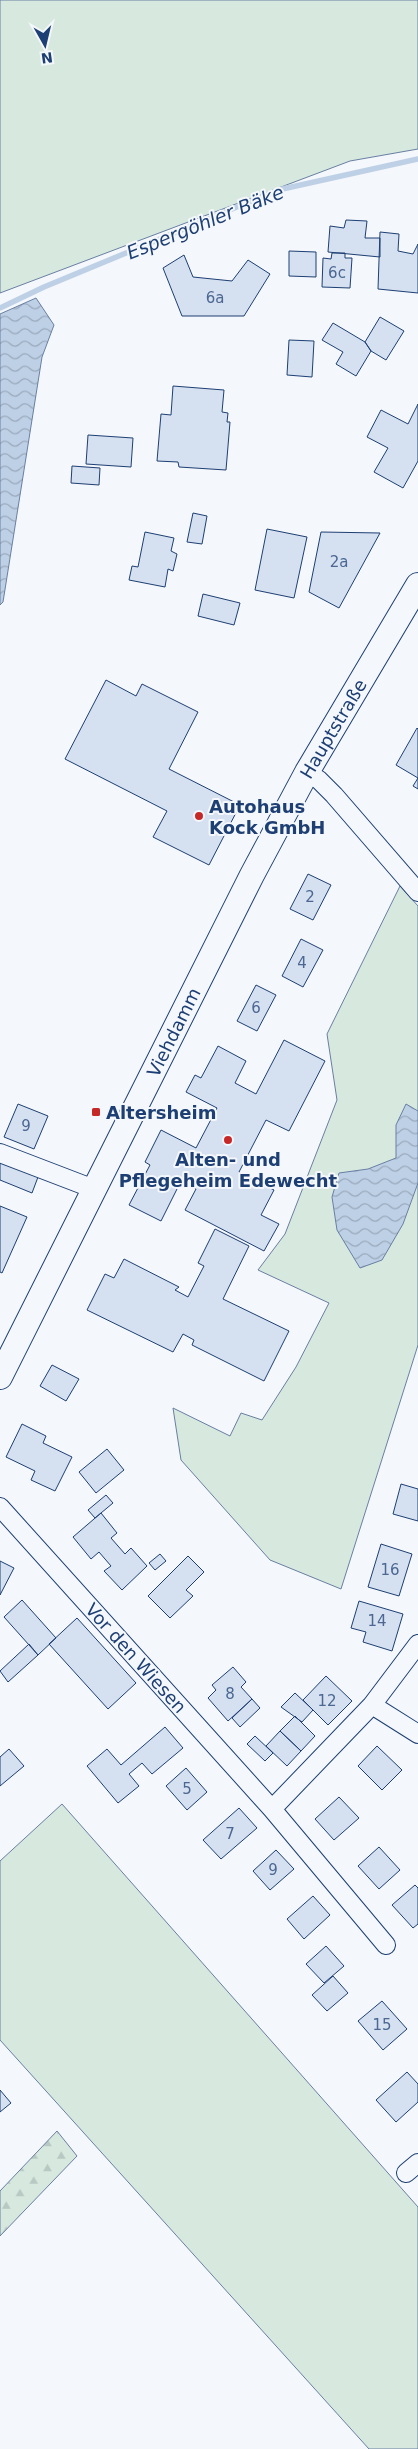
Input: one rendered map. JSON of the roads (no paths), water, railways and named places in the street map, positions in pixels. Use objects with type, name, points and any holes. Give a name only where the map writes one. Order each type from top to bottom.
[{"type":"main road","name":"Hauptstraße","points":[[252,875],[307,772],[418,585]]},
{"type":"main road","name":"Viehdamm","points":[[0,1377],[252,875]]},
{"type":"street","points":[[307,772],[319,780],[334,796],[418,892]]},
{"type":"street","points":[[0,1153],[94,1188]]},
{"type":"street","name":"Vor den Wiesen","points":[[0,1507],[272,1809],[386,1945]]},
{"type":"street","points":[[272,1809],[372,1705],[418,1644]]},
{"type":"street","points":[[372,1705],[418,1734]]},
{"type":"water","points":[[36,298],[54,325],[42,357],[3,602],[0,605],[0,314]]},
{"type":"water","points":[[406,1104],[418,1111],[418,1183],[403,1224],[382,1260],[360,1268],[337,1230],[332,1197],[339,1173],[368,1169],[396,1158],[396,1125]]},
{"type":"waterway","name":"Espergöhler Bäke","points":[[0,308],[44,287],[278,190],[418,159]]},
{"type":"place","name":"Autohaus Kock GmbH","points":[[199,816]]},
{"type":"place","name":"Altersheim","points":[[96,1112]]},
{"type":"place","name":"Alten- und Pflegeheim Edewecht","points":[[228,1140]]}]
